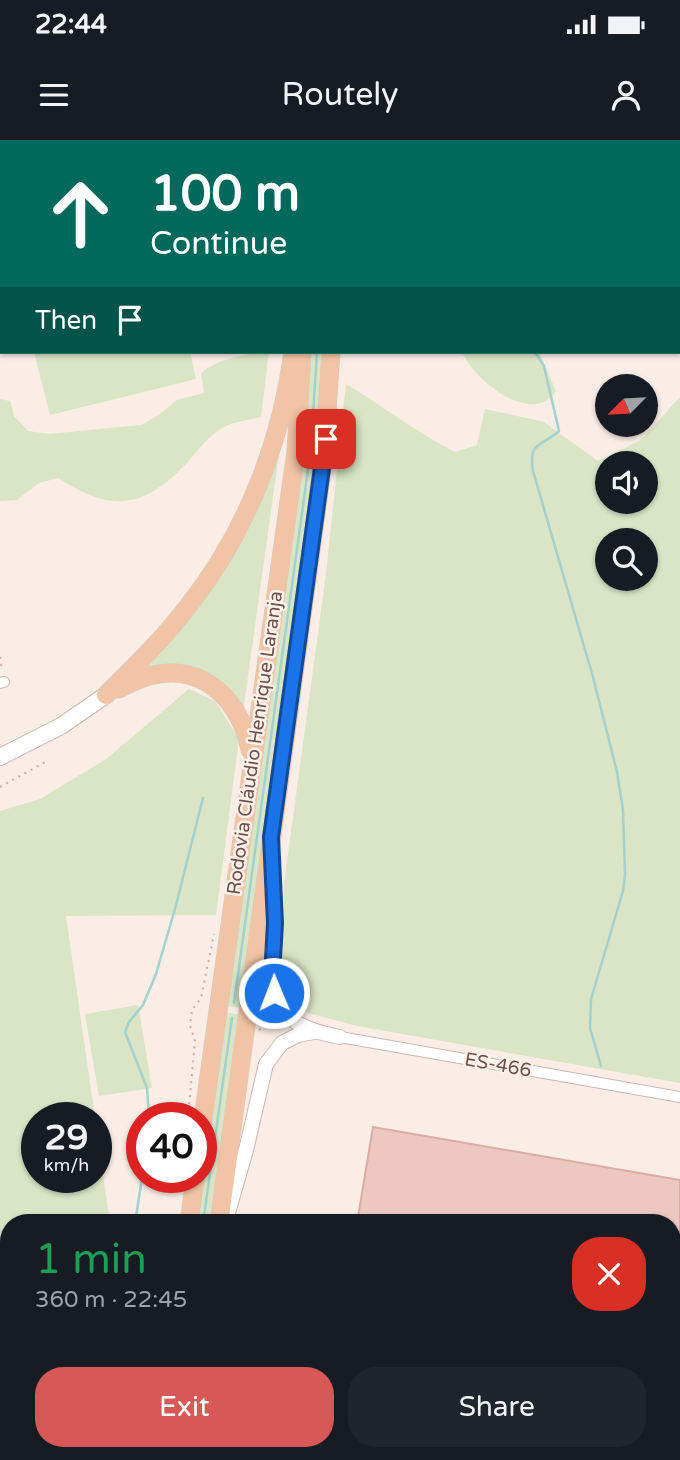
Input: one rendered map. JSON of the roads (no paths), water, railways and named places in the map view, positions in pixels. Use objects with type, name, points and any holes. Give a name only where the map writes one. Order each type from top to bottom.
[{"type":"main road","points":[[106,695],[175,623],[206,582],[233,537],[256,491],[274,442],[287,391],[293,354]]},
{"type":"main road","name":"Rodovia Cláudio Henrique Laranja","points":[[205,1102],[296,451],[303,354]]},
{"type":"main road","name":"Rodovia Cláudio Henrique Laranja","points":[[220,1214],[324,455],[331,354]]},
{"type":"main road","points":[[0,757],[61,726],[106,695],[137,680],[158,674],[181,674],[202,681],[227,698],[239,715],[247,734],[252,764]]},
{"type":"main road","points":[[190,1214],[193,1193]]},
{"type":"street","name":"ES-466","points":[[271,837],[275,923],[273,985],[277,1001],[284,1012],[300,1026],[340,1037],[680,1097]]},
{"type":"street","name":"ES-466","points":[[228,1214],[266,1064],[282,1043],[298,1035],[316,1032]]},
{"type":"waterway","points":[[234,1003],[311,448],[317,354]]},
{"type":"waterway","points":[[536,354],[544,366],[559,431],[534,449],[533,471],[593,677],[617,772],[623,810],[623,891],[591,999],[590,1028],[601,1066]]},
{"type":"waterway","points":[[148,1102],[147,1088],[125,1032],[129,1022],[143,1005],[156,974],[203,798]]},
{"type":"waterway","points":[[204,1214],[232,1018]]},
{"type":"waterway","points":[[136,1214],[140,1193]]}]
